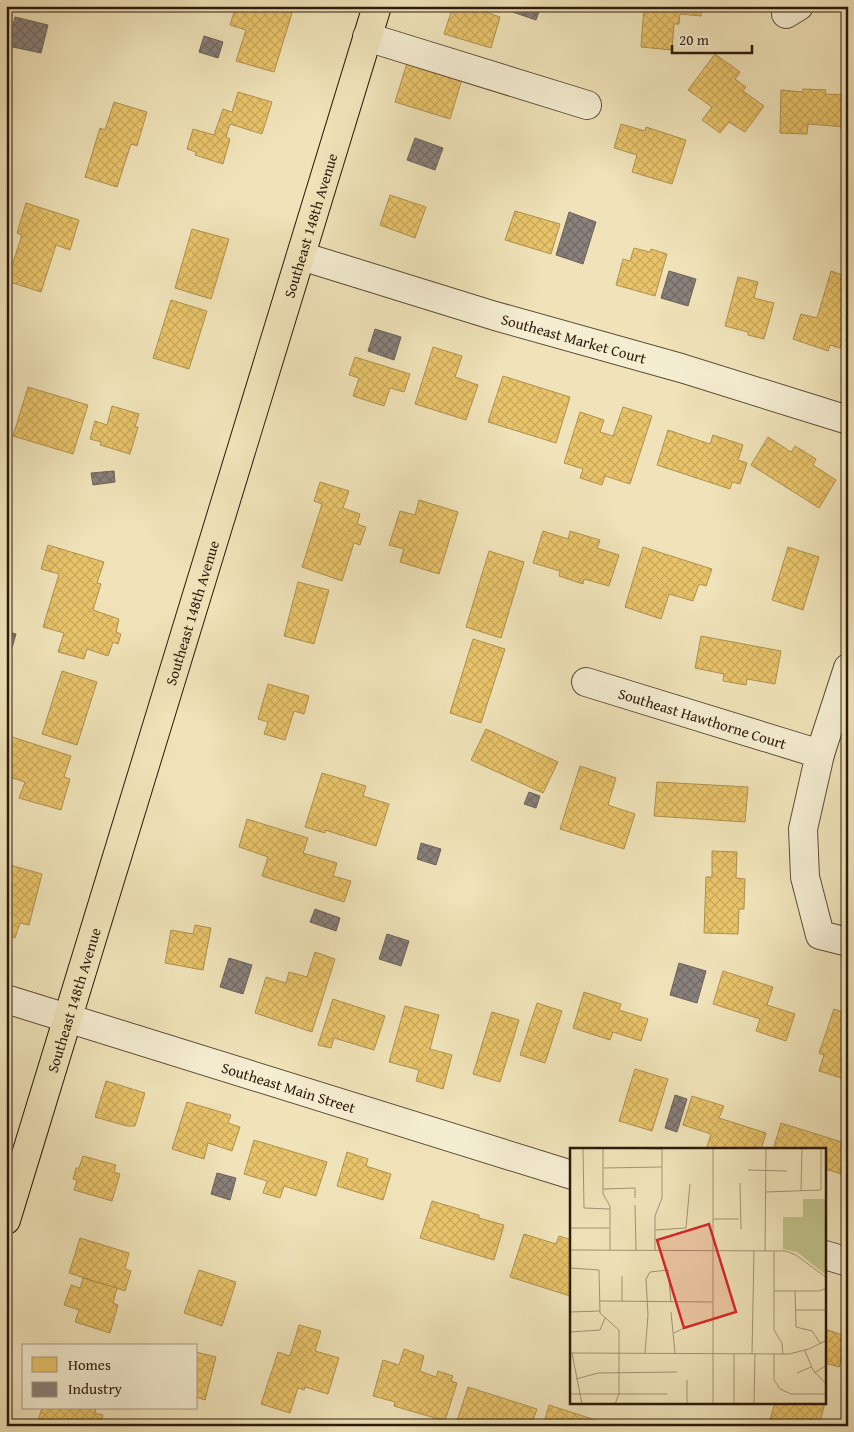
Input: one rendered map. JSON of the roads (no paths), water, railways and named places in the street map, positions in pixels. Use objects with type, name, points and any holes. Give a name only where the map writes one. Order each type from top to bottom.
[{"type":"main road","name":"Southeast 148th Avenue","points":[[6,1220],[377,6]]},
{"type":"street","points":[[367,37],[587,106]]},
{"type":"street","name":"Southeast Market Court","points":[[301,256],[496,316],[681,368],[848,420]]},
{"type":"street","points":[[848,668],[820,754],[803,829],[805,877],[820,934],[848,942]]},
{"type":"street","name":"Southeast Hawthorne Court","points":[[586,682],[820,754]]},
{"type":"street","name":"Southeast Main Street","points":[[6,999],[570,1175]]},
{"type":"street","points":[[826,1255],[848,1262]]}]
